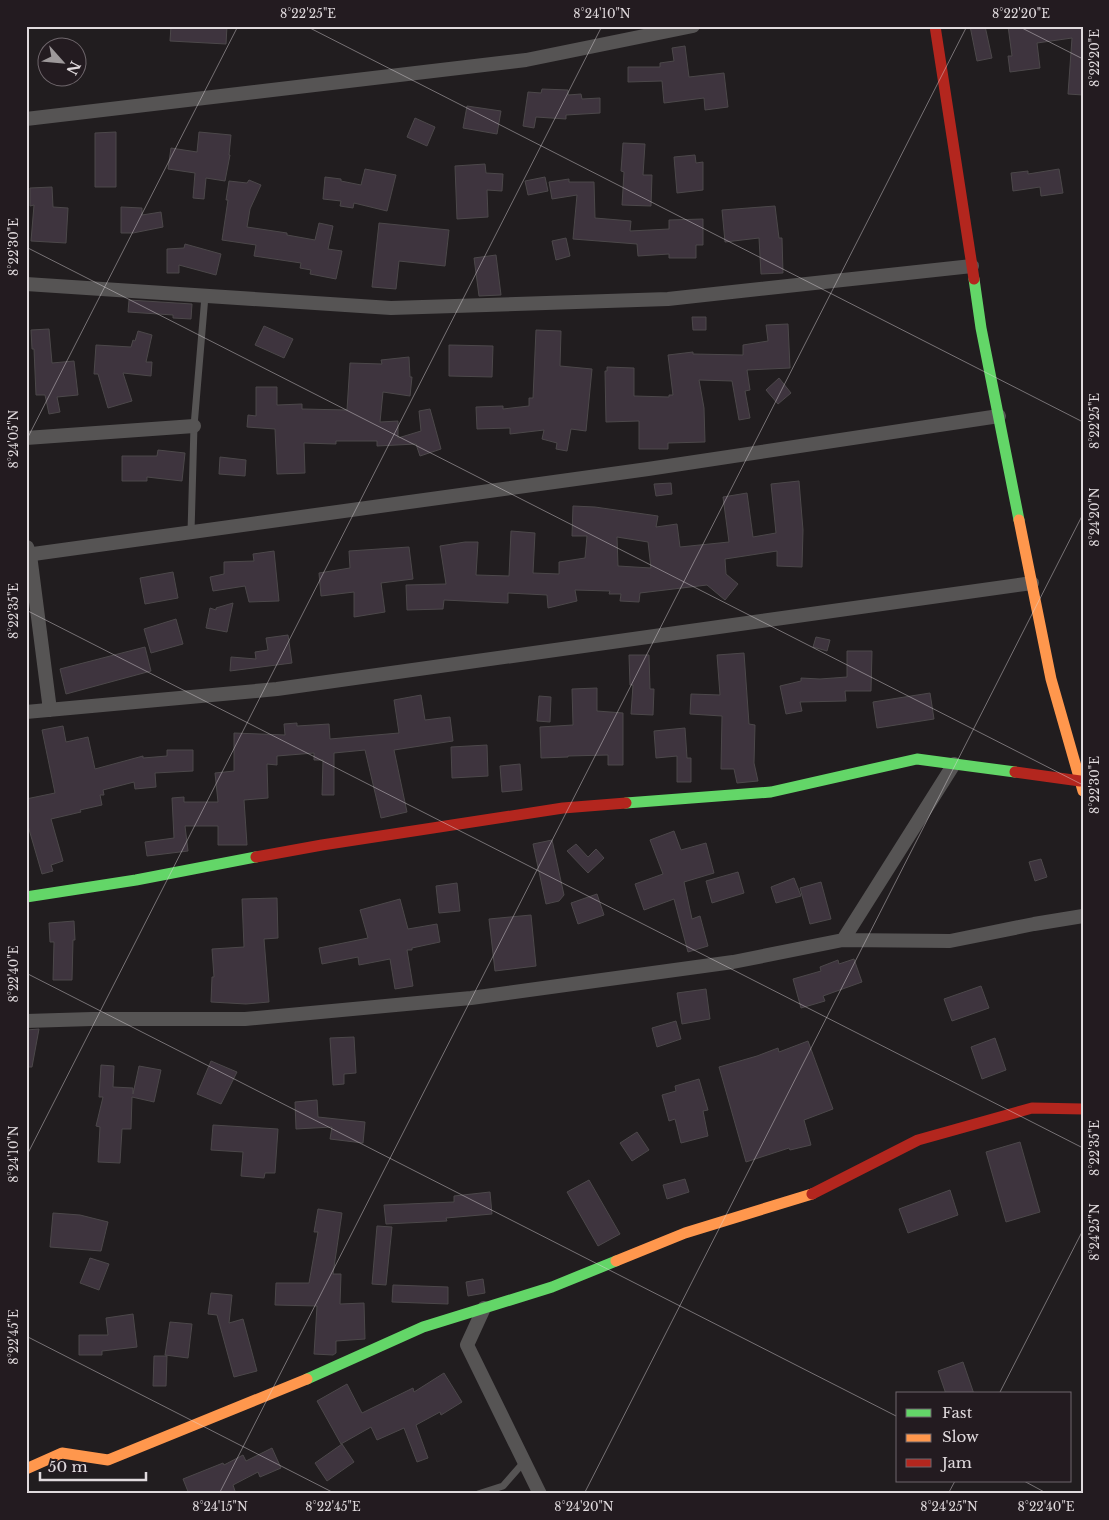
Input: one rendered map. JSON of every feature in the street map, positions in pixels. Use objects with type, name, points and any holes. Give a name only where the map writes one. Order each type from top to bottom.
[{"type":"street","points":[[26,119],[526,60],[692,26]]},
{"type":"street","points":[[26,896],[136,880],[322,845],[563,808],[771,792],[917,760],[954,764],[1081,786],[1052,679],[981,328],[935,26]]},
{"type":"street","points":[[26,284],[391,308],[668,299],[972,266]]},
{"type":"street","points":[[50,710],[27,552],[191,532],[657,468],[999,416]]},
{"type":"street","points":[[26,438],[194,426]]},
{"type":"street","points":[[26,712],[277,689],[1032,583]]},
{"type":"street","points":[[843,940],[954,764]]},
{"type":"street","points":[[26,1021],[245,1019],[471,998],[733,962],[843,940],[950,941],[1083,916]]},
{"type":"street","points":[[26,1468],[62,1453],[108,1460],[304,1381],[423,1327],[552,1287],[685,1233],[811,1194],[918,1140],[1032,1108],[1083,1109]]},
{"type":"street","points":[[484,1308],[467,1345],[540,1494]]},
{"type":"lane","points":[[191,532],[194,426],[205,296]]},
{"type":"lane","points":[[478,1494],[503,1486],[524,1462]]},
{"type":"building","points":[[171,26],[227,26],[226,44],[170,41]]},
{"type":"building","points":[[970,26],[985,26],[992,58],[977,61]]},
{"type":"building","points":[[1008,26],[1083,26],[1083,95],[1068,94],[1072,38],[1037,43],[1040,68],[1010,72],[1008,56],[1012,56]]},
{"type":"building","points":[[685,46],[689,77],[724,73],[728,107],[705,110],[704,98],[664,103],[662,81],[628,82],[628,67],[660,67],[660,63],[674,61],[672,48]]},
{"type":"building","points":[[542,89],[568,90],[568,95],[581,94],[582,99],[600,98],[600,113],[566,115],[566,119],[536,117],[534,128],[523,126],[528,92],[541,93]]},
{"type":"building","points":[[467,106],[501,111],[497,134],[463,128]]},
{"type":"building","points":[[415,118],[435,127],[427,146],[407,137]]},
{"type":"building","points":[[116,132],[116,187],[95,187],[95,133]]},
{"type":"building","points":[[199,132],[231,135],[230,155],[225,181],[206,178],[204,199],[193,198],[195,173],[168,169],[171,148],[197,152]]},
{"type":"building","points":[[623,143],[645,144],[643,175],[652,175],[651,206],[622,205],[624,172],[621,171]]},
{"type":"building","points":[[695,155],[696,163],[703,162],[703,190],[677,193],[674,157]]},
{"type":"building","points":[[485,164],[486,173],[503,174],[502,191],[487,190],[488,217],[457,219],[455,166]]},
{"type":"building","points":[[365,169],[396,175],[387,211],[354,203],[353,208],[340,206],[341,201],[323,199],[325,177],[341,179],[341,181],[361,185]]},
{"type":"building","points":[[1059,169],[1063,193],[1041,196],[1040,187],[1013,191],[1011,173],[1028,171],[1028,174]]},
{"type":"building","points":[[545,177],[548,191],[528,195],[525,181]]},
{"type":"building","points":[[569,179],[569,182],[594,182],[595,218],[631,221],[630,231],[669,229],[669,220],[703,219],[703,245],[696,245],[696,258],[669,258],[669,254],[638,256],[637,244],[573,239],[577,195],[552,199],[549,182]]},
{"type":"building","points":[[249,180],[261,185],[250,209],[247,227],[287,233],[287,235],[315,240],[319,223],[333,226],[328,249],[342,251],[336,279],[310,274],[311,270],[300,268],[301,263],[254,256],[256,245],[222,240],[229,181],[247,183]]},
{"type":"building","points":[[52,187],[53,207],[68,208],[66,243],[31,241],[34,205],[30,206],[30,188]]},
{"type":"building","points":[[775,206],[779,238],[782,238],[783,273],[761,274],[759,238],[725,242],[722,210]]},
{"type":"building","points":[[121,207],[142,208],[142,215],[161,212],[163,227],[133,233],[121,233]]},
{"type":"building","points":[[379,223],[449,230],[445,266],[399,261],[396,289],[372,287]]},
{"type":"building","points":[[566,238],[570,256],[556,260],[552,241]]},
{"type":"building","points":[[185,244],[221,254],[216,275],[179,265],[179,273],[167,273],[167,249],[184,248]]},
{"type":"building","points":[[496,255],[501,295],[479,296],[474,258]]},
{"type":"building","points":[[129,300],[192,304],[191,319],[173,318],[173,315],[128,312]]},
{"type":"building","points":[[692,317],[706,317],[706,330],[693,330]]},
{"type":"building","points":[[788,324],[790,368],[747,370],[750,390],[745,391],[750,418],[739,420],[732,381],[699,380],[704,408],[705,442],[668,443],[668,449],[639,449],[639,421],[606,422],[605,371],[607,371],[607,367],[634,368],[634,396],[669,397],[669,395],[673,395],[668,355],[693,352],[693,354],[743,355],[743,345],[768,341],[766,325]]},
{"type":"building","points":[[264,326],[293,339],[284,358],[255,345]]},
{"type":"building","points":[[49,329],[52,363],[74,361],[78,395],[57,397],[60,412],[49,414],[45,395],[36,395],[34,349],[32,349],[31,330]]},
{"type":"building","points":[[536,330],[561,331],[560,366],[592,369],[586,431],[571,429],[567,451],[556,449],[557,443],[542,439],[544,430],[510,434],[510,428],[477,429],[476,407],[503,406],[503,409],[529,406],[529,398],[533,398]]},
{"type":"building","points":[[138,331],[152,335],[146,362],[152,362],[151,376],[123,373],[132,401],[108,408],[98,374],[94,374],[96,345],[131,347]]},
{"type":"building","points":[[449,345],[493,346],[492,377],[449,376]]},
{"type":"building","points":[[409,357],[410,377],[412,377],[410,396],[383,392],[380,422],[398,421],[398,438],[421,431],[419,411],[430,409],[441,449],[420,456],[416,444],[377,446],[377,441],[336,441],[336,444],[304,443],[305,473],[277,474],[275,429],[247,427],[248,415],[256,416],[256,387],[277,387],[277,405],[302,404],[302,409],[347,410],[350,363],[382,364],[381,360]]},
{"type":"building","points":[[779,378],[791,393],[778,404],[766,390]]},
{"type":"building","points":[[158,450],[185,453],[182,481],[147,477],[147,481],[122,481],[122,456],[157,456]]},
{"type":"building","points":[[220,457],[246,460],[245,476],[219,474]]},
{"type":"building","points":[[799,481],[803,530],[802,567],[777,566],[777,551],[725,559],[726,574],[738,584],[725,600],[707,585],[640,593],[639,602],[620,601],[621,594],[609,594],[610,591],[575,590],[577,601],[548,608],[547,595],[508,593],[508,603],[444,600],[443,609],[407,610],[406,585],[446,584],[440,546],[478,542],[476,575],[509,576],[511,531],[535,533],[533,573],[559,574],[559,562],[585,558],[587,536],[572,536],[573,506],[595,507],[658,516],[656,527],[677,524],[680,547],[729,542],[723,497],[747,493],[753,537],[776,533],[771,484]],"holes":[[[617,537],[648,542],[651,568],[618,566]]]},
{"type":"building","points":[[671,483],[672,494],[656,496],[654,484]]},
{"type":"building","points":[[409,547],[413,579],[381,583],[385,612],[354,617],[354,592],[321,596],[319,573],[350,568],[349,551]]},
{"type":"building","points":[[274,551],[279,601],[249,602],[245,586],[213,591],[210,577],[224,574],[224,562],[254,561],[253,554]]},
{"type":"building","points":[[173,572],[178,598],[145,604],[140,578]]},
{"type":"building","points":[[233,603],[227,632],[206,628],[210,608],[216,610],[216,608]]},
{"type":"building","points":[[176,619],[183,644],[151,653],[144,629]]},
{"type":"building","points":[[288,635],[292,663],[230,671],[231,657],[256,659],[255,652],[268,650],[266,638]]},
{"type":"building","points":[[816,637],[830,640],[827,651],[813,647]]},
{"type":"building","points":[[145,647],[151,671],[66,694],[60,669]]},
{"type":"building","points":[[847,651],[872,651],[871,691],[845,691],[846,701],[800,702],[802,711],[786,714],[780,686],[801,681],[801,678],[847,677]]},
{"type":"building","points":[[744,653],[749,724],[755,725],[754,763],[758,781],[737,783],[734,769],[721,769],[722,716],[690,714],[691,694],[720,695],[717,655]]},
{"type":"building","points":[[629,655],[649,655],[650,689],[654,689],[653,715],[631,714],[633,685],[630,685]]},
{"type":"building","points":[[597,688],[597,711],[623,713],[623,765],[608,765],[608,755],[541,758],[540,727],[573,725],[572,689]]},
{"type":"building","points":[[930,693],[934,719],[877,728],[873,702]]},
{"type":"building","points":[[421,695],[425,720],[450,717],[453,741],[394,750],[407,812],[381,818],[365,750],[334,753],[334,795],[322,795],[323,760],[314,760],[314,753],[277,756],[277,765],[267,764],[268,798],[244,800],[247,845],[218,845],[218,826],[185,826],[188,851],[147,856],[145,842],[174,838],[172,798],[184,797],[184,802],[218,802],[215,773],[234,771],[234,733],[285,735],[284,724],[297,723],[297,726],[329,724],[330,739],[399,733],[394,700]]},
{"type":"building","points":[[539,696],[551,697],[550,722],[537,721]]},
{"type":"building","points":[[63,726],[66,742],[88,737],[95,769],[143,756],[143,758],[167,756],[167,750],[193,750],[193,771],[155,773],[156,787],[135,789],[134,782],[103,790],[104,795],[100,795],[102,805],[51,819],[63,861],[51,865],[53,871],[42,874],[26,819],[26,799],[55,793],[42,730]]},
{"type":"building","points":[[685,728],[687,758],[691,758],[691,782],[677,782],[677,756],[656,758],[654,731]]},
{"type":"building","points":[[487,745],[488,776],[452,778],[451,747]]},
{"type":"building","points":[[520,764],[522,790],[502,792],[500,766]]},
{"type":"building","points":[[674,831],[681,850],[706,843],[714,873],[684,882],[692,919],[700,916],[708,946],[688,952],[674,899],[644,910],[635,884],[663,874],[650,840]]},
{"type":"building","points":[[552,840],[564,895],[559,901],[546,904],[533,844]]},
{"type":"building","points":[[576,844],[588,857],[596,849],[604,858],[588,873],[567,851]]},
{"type":"building","points":[[1041,859],[1047,877],[1035,881],[1029,862]]},
{"type":"building","points":[[738,872],[744,893],[712,903],[706,881]]},
{"type":"building","points":[[794,878],[801,896],[776,903],[771,887]]},
{"type":"building","points":[[821,882],[831,919],[810,924],[800,888]]},
{"type":"building","points":[[457,883],[460,911],[439,913],[436,886]]},
{"type":"building","points":[[597,894],[604,915],[578,924],[571,903]]},
{"type":"building","points":[[277,898],[278,938],[264,939],[269,1002],[246,1004],[211,1002],[212,977],[214,977],[212,949],[244,947],[242,899]]},
{"type":"building","points":[[400,899],[408,929],[437,924],[440,942],[407,950],[413,986],[395,989],[390,959],[359,965],[358,957],[322,964],[319,948],[368,938],[360,910]]},
{"type":"building","points":[[531,915],[536,966],[495,971],[489,919]]},
{"type":"building","points":[[74,921],[75,940],[73,940],[72,980],[53,980],[54,942],[50,942],[49,923]]},
{"type":"building","points":[[854,959],[862,982],[823,996],[825,1001],[801,1008],[793,979],[821,971],[820,967],[838,960],[839,964]]},
{"type":"building","points":[[981,986],[989,1008],[952,1021],[944,999]]},
{"type":"building","points":[[706,989],[710,1019],[682,1024],[677,993]]},
{"type":"building","points":[[676,1021],[681,1039],[657,1047],[652,1028]]},
{"type":"building","points":[[39,1029],[32,1067],[26,1067],[26,1030]]},
{"type":"building","points":[[354,1037],[356,1073],[344,1074],[344,1084],[333,1085],[330,1038]]},
{"type":"building","points":[[995,1038],[1006,1070],[982,1079],[971,1047]]},
{"type":"building","points":[[808,1041],[833,1109],[804,1120],[811,1145],[790,1150],[789,1148],[746,1162],[719,1067],[778,1048],[779,1052]]},
{"type":"building","points":[[211,1061],[237,1072],[221,1104],[197,1094]]},
{"type":"building","points":[[101,1065],[114,1066],[113,1087],[133,1088],[133,1094],[139,1066],[161,1070],[154,1102],[132,1097],[131,1129],[122,1129],[120,1163],[98,1162],[100,1127],[96,1126],[103,1097],[99,1097]]},
{"type":"building","points":[[699,1079],[708,1110],[703,1111],[708,1136],[681,1143],[675,1119],[669,1121],[662,1095],[676,1091],[675,1086]]},
{"type":"building","points":[[317,1100],[318,1117],[365,1122],[363,1143],[330,1139],[332,1127],[296,1129],[295,1102]]},
{"type":"building","points":[[213,1125],[278,1129],[275,1173],[265,1173],[264,1178],[241,1176],[243,1152],[211,1150]]},
{"type":"building","points":[[637,1132],[649,1150],[632,1161],[620,1143]]},
{"type":"building","points":[[1020,1142],[1040,1212],[1006,1222],[986,1152]]},
{"type":"building","points":[[685,1179],[689,1192],[667,1199],[663,1185]]},
{"type":"building","points":[[589,1180],[620,1234],[598,1246],[567,1192]]},
{"type":"building","points":[[950,1190],[958,1215],[908,1233],[899,1209]]},
{"type":"building","points":[[490,1192],[492,1214],[446,1218],[447,1221],[386,1224],[384,1205],[454,1202],[454,1196]]},
{"type":"building","points":[[318,1209],[342,1213],[333,1274],[341,1274],[340,1304],[364,1303],[365,1339],[336,1341],[336,1353],[333,1355],[314,1354],[317,1306],[275,1305],[276,1283],[309,1283],[318,1232],[314,1232]]},
{"type":"building","points":[[53,1213],[80,1215],[108,1222],[101,1251],[50,1247]]},
{"type":"building","points":[[377,1226],[392,1227],[386,1285],[372,1284]]},
{"type":"building","points":[[90,1258],[109,1264],[99,1290],[80,1283]]},
{"type":"building","points":[[483,1279],[485,1293],[468,1296],[466,1282]]},
{"type":"building","points":[[393,1285],[448,1287],[448,1304],[392,1302]]},
{"type":"building","points":[[211,1293],[232,1295],[229,1323],[243,1319],[257,1371],[234,1377],[217,1315],[208,1314]]},
{"type":"building","points":[[133,1314],[137,1347],[102,1351],[102,1355],[79,1355],[79,1335],[108,1335],[106,1318]]},
{"type":"building","points":[[170,1322],[192,1324],[188,1358],[165,1355]]},
{"type":"building","points":[[154,1356],[167,1356],[166,1386],[153,1386]]},
{"type":"building","points":[[963,1362],[973,1392],[945,1392],[938,1371]]},
{"type":"building","points":[[444,1373],[462,1402],[441,1415],[440,1412],[416,1425],[428,1458],[417,1462],[404,1428],[377,1440],[371,1427],[341,1444],[317,1401],[347,1384],[362,1413],[413,1388],[414,1392]]},
{"type":"building","points":[[342,1444],[354,1462],[327,1481],[315,1463]]},
{"type":"building","points":[[272,1448],[281,1468],[260,1477],[258,1472],[233,1485],[236,1494],[189,1494],[183,1479],[223,1463],[224,1465],[243,1455],[246,1461]]},
{"type":"traffic: fast","points":[[974,279],[981,328],[1019,520]]},
{"type":"traffic: fast","points":[[626,803],[771,792],[917,759],[1015,772]]},
{"type":"traffic: fast","points":[[26,897],[136,880],[256,857]]},
{"type":"traffic: fast","points":[[307,1379],[423,1327],[552,1287],[616,1261]]},
{"type":"traffic: slow","points":[[1019,520],[1051,679],[1083,791]]},
{"type":"traffic: slow","points":[[616,1261],[685,1233],[812,1194]]},
{"type":"traffic: slow","points":[[26,1469],[62,1453],[108,1460],[307,1379]]},
{"type":"traffic: jam","points":[[935,26],[974,279]]},
{"type":"traffic: jam","points":[[1015,772],[1080,781]]},
{"type":"traffic: jam","points":[[256,857],[563,808],[626,803]]},
{"type":"traffic: jam","points":[[812,1194],[918,1140],[1032,1108],[1083,1109]]}]
